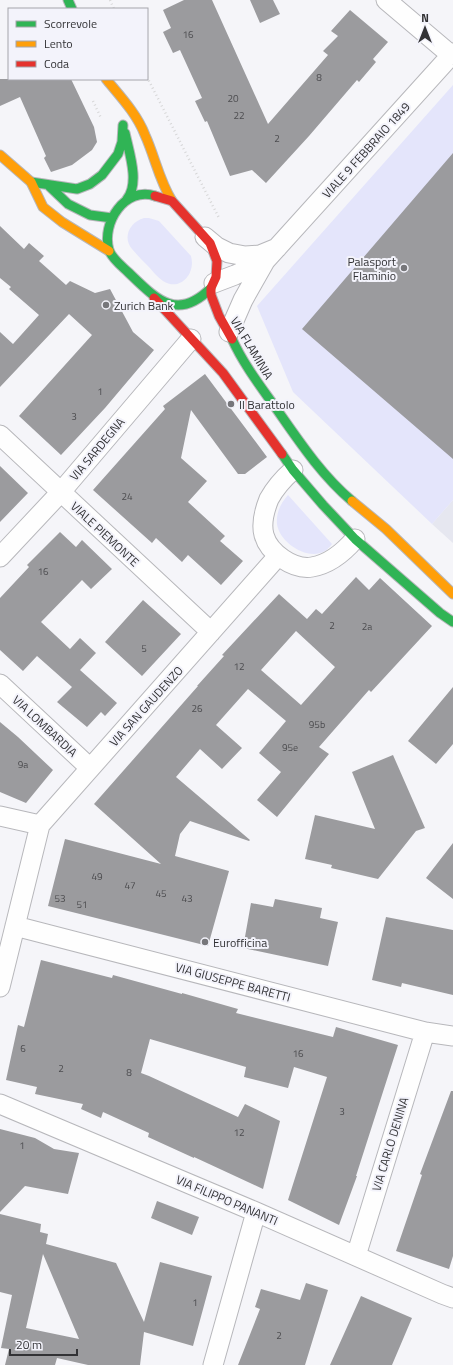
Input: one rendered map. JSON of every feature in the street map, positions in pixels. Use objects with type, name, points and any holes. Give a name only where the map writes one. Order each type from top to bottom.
[{"type":"street","points":[[386,0],[452,54]]},
{"type":"street","name":"VIALE 9 FEBBRAIO 1849","points":[[229,332],[243,300],[265,261],[452,54]]},
{"type":"street","points":[[106,80],[115,105]]},
{"type":"street","points":[[107,80],[140,123],[152,150],[161,182],[172,201]]},
{"type":"street","points":[[31,182],[77,189],[90,184],[102,175],[118,154],[122,142],[122,122],[134,180],[132,193],[116,209],[112,218],[108,239],[109,251]]},
{"type":"street","points":[[0,156],[31,182],[43,207],[62,222],[109,251],[115,259],[153,296],[223,373],[293,470],[355,539],[440,613],[453,622]]},
{"type":"street","points":[[48,185],[68,204],[90,214],[112,218]]},
{"type":"street","name":"VIA FLAMINIA","points":[[127,199],[140,194],[150,194],[172,201],[205,237],[214,249],[217,260],[217,269],[212,285],[211,295],[219,316],[229,332],[241,358],[279,413],[338,489],[386,529],[453,594]]},
{"type":"street","name":"VIALE 9 FEBBRAIO 1849","points":[[205,237],[217,247],[229,253],[244,256],[260,254],[278,247]]},
{"type":"street","name":"VIALE 9 FEBBRAIO 1849","points":[[212,285],[265,261]]},
{"type":"street","points":[[153,296],[167,304],[186,304],[201,298],[212,285]]},
{"type":"street","name":"VIA SARDEGNA","points":[[0,557],[60,493],[191,339]]},
{"type":"street","name":"VIALE PIEMONTE","points":[[0,435],[60,493],[211,632]]},
{"type":"street","points":[[293,470],[281,481],[270,498],[264,515],[264,536],[278,556],[291,564],[311,567],[331,561],[346,550],[355,539]]},
{"type":"street","name":"VIA SAN GAUDENZO","points":[[40,825],[278,556]]},
{"type":"street","name":"VIA LOMBARDIA","points":[[0,684],[90,768]]},
{"type":"street","points":[[0,816],[40,825],[0,984]]},
{"type":"street","name":"VIA GIUSEPPE BARETTI","points":[[14,926],[425,1032],[453,1036]]},
{"type":"street","name":"VIA CARLO DENINA","points":[[356,1256],[425,1032]]},
{"type":"street","name":"VIA FILIPPO PANANTI","points":[[0,1104],[256,1212],[453,1298]]},
{"type":"street","points":[[213,1365],[256,1212]]},
{"type":"path","points":[[148,79],[220,219]]},
{"type":"path","points":[[91,96],[102,121]]},
{"type":"shaded area","points":[[453,85],[453,500],[432,524],[293,392],[257,306]]},
{"type":"shaded area","points":[[144,218],[159,221],[191,256],[192,263],[189,275],[181,283],[169,284],[163,281],[129,244],[128,235],[131,226]]},
{"type":"shaded area","points":[[288,495],[332,544],[325,551],[313,554],[299,551],[282,536],[277,524],[277,516],[281,505]]},
{"type":"shaded area","points":[[453,500],[453,543],[432,524]]},
{"type":"building","points":[[184,0],[212,0],[268,124],[328,55],[323,51],[338,36],[331,31],[350,10],[388,42],[373,59],[376,62],[359,82],[357,80],[266,183],[252,170],[230,176],[207,121],[205,122],[195,101],[202,98],[180,50],[173,53],[163,32],[171,28],[163,10]]},
{"type":"building","points":[[250,0],[273,0],[280,14],[260,23]]},
{"type":"building","points":[[0,79],[71,80],[94,127],[97,142],[92,150],[72,165],[51,172],[44,158],[46,156],[20,97],[0,106]]},
{"type":"building","name":"Palasport Flaminio","points":[[453,153],[453,459],[302,329]]},
{"type":"building","points":[[0,226],[24,249],[29,243],[44,256],[39,261],[66,285],[70,281],[95,293],[110,289],[133,332],[154,350],[105,408],[61,455],[19,416],[92,335],[69,314],[0,387],[0,332],[13,344],[39,315],[9,289],[11,287],[0,278]]},
{"type":"building","points":[[205,374],[267,457],[245,474],[238,474],[191,410],[181,458],[207,481],[188,502],[225,536],[220,541],[243,561],[221,585],[188,555],[182,562],[156,538],[152,543],[93,490],[165,409],[163,406]]},
{"type":"building","points":[[0,466],[28,493],[0,522]]},
{"type":"building","points":[[60,532],[76,547],[82,540],[112,569],[91,589],[82,580],[41,622],[70,649],[80,638],[96,653],[80,670],[117,703],[105,716],[101,712],[87,727],[57,702],[72,687],[37,656],[23,671],[0,650],[0,598],[29,567],[27,565]]},
{"type":"building","points":[[356,577],[369,590],[380,578],[432,626],[371,692],[369,690],[319,747],[329,754],[277,817],[257,800],[281,772],[259,753],[286,721],[248,689],[216,725],[242,748],[222,769],[200,749],[176,777],[250,840],[249,841],[190,821],[180,834],[175,856],[229,871],[208,946],[48,906],[65,839],[161,864],[94,804],[224,656],[222,655],[279,594],[307,619],[316,609],[322,614]],"holes":[[[296,631],[335,667],[301,705],[261,670]]]},
{"type":"building","points":[[143,600],[181,634],[142,676],[105,642]]},
{"type":"building","points":[[453,687],[453,744],[436,764],[408,741]]},
{"type":"building","points":[[0,722],[53,770],[26,803],[0,792]]},
{"type":"building","points":[[393,755],[425,828],[416,831],[378,879],[331,868],[332,865],[305,859],[315,815],[375,829],[352,772]]},
{"type":"building","points":[[453,843],[453,899],[426,878]]},
{"type":"building","points":[[275,899],[322,908],[320,918],[338,922],[328,966],[243,948],[251,903],[273,907]]},
{"type":"building","points":[[386,917],[453,930],[453,995],[402,983],[401,987],[372,980]]},
{"type":"building","points":[[41,960],[112,978],[113,975],[182,993],[238,1009],[236,1013],[333,1037],[336,1027],[398,1045],[357,1176],[339,1225],[288,1200],[327,1077],[294,1067],[288,1088],[244,1077],[246,1067],[150,1039],[141,1073],[238,1117],[245,1104],[280,1121],[263,1189],[148,1137],[149,1133],[103,1112],[101,1118],[81,1109],[83,1104],[35,1094],[37,1087],[6,1080],[18,1025],[24,1027]]},
{"type":"building","points":[[451,1091],[453,1091],[453,1256],[449,1269],[396,1251],[422,1175],[420,1174]]},
{"type":"building","points":[[0,1129],[35,1138],[54,1149],[79,1153],[68,1194],[25,1186],[0,1212]]},
{"type":"building","points":[[157,1201],[199,1217],[192,1235],[151,1218]]},
{"type":"building","points":[[0,1214],[41,1224],[40,1232],[48,1234],[46,1244],[116,1263],[144,1322],[160,1262],[212,1276],[193,1346],[144,1332],[140,1365],[88,1365],[57,1358],[55,1365],[5,1365],[9,1349],[1,1348],[12,1295],[0,1292]],"holes":[[[43,1254],[79,1339],[26,1328]]]},
{"type":"building","points":[[306,1283],[328,1290],[305,1365],[238,1365],[260,1309],[255,1307],[261,1289],[300,1300]]},
{"type":"building","points":[[361,1296],[412,1318],[392,1365],[330,1365]]},
{"type":"traffic: fast","points":[[68,0],[72,8]]},
{"type":"traffic: fast","points":[[31,182],[77,189],[90,184],[102,175],[118,154],[122,142],[123,125]]},
{"type":"traffic: fast","points":[[125,133],[131,158],[133,176],[133,185],[127,199]]},
{"type":"traffic: fast","points":[[48,185],[68,204],[90,215],[112,218]]},
{"type":"traffic: fast","points":[[155,196],[144,194],[134,196],[118,209],[112,218],[109,229],[107,240],[110,253],[118,263],[148,291],[167,303],[177,305],[188,304],[199,298],[211,288]]},
{"type":"traffic: fast","points":[[232,339],[251,373],[300,443],[319,467],[352,501]]},
{"type":"traffic: fast","points":[[282,454],[293,470],[323,505],[355,539],[440,613],[453,622]]},
{"type":"traffic: slow","points":[[107,80],[128,106],[142,127],[164,185],[172,201]]},
{"type":"traffic: slow","points":[[0,155],[31,182],[43,207],[62,222],[109,251]]},
{"type":"traffic: slow","points":[[352,501],[386,529],[453,594]]},
{"type":"traffic: jam","points":[[155,196],[172,201],[210,243],[217,261],[216,277],[211,288],[211,295],[219,316],[232,339]]},
{"type":"traffic: jam","points":[[154,298],[223,373],[282,454]]},
{"type":"place","name":"Palasport Flaminio","points":[[404,268]]},
{"type":"place","name":"Zurich Bank","points":[[106,305]]},
{"type":"place","name":"Il Barattolo","points":[[231,404]]},
{"type":"place","name":"Eurofficina","points":[[205,942]]}]
